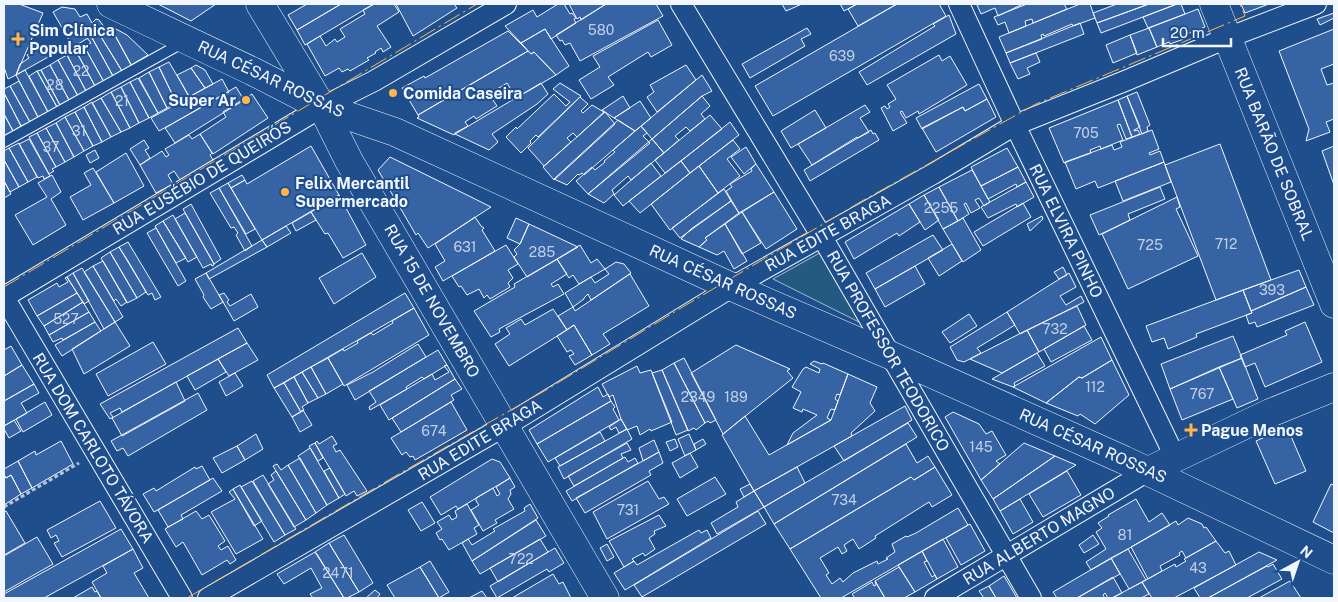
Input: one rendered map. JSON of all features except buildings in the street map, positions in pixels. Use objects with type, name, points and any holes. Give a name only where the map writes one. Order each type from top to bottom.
[{"type":"main road","name":"RUA CÉSAR ROSSAS","points":[[111,4],[322,106],[395,132],[732,287],[892,356],[1148,471],[1334,560]]},
{"type":"main road","name":"RUA 15 DE NOVEMBRO","points":[[260,4],[322,106],[349,161],[605,598]]},
{"type":"main road","name":"RUA BARÃO DE SOBRAL","points":[[1214,4],[1334,304]]},
{"type":"main road","name":"RUA ALBERTO MAGNO","points":[[1148,471],[1270,413],[1334,387]]},
{"type":"street","name":"RUA EUSÉBIO DE QUEIRÓS","points":[[4,297],[322,106],[374,81],[506,4]]},
{"type":"street","name":"RUA PROFESSOR TEODORICO","points":[[681,4],[822,237],[1031,598]]},
{"type":"street","name":"RUA ELVIRA PINHO","points":[[959,4],[1015,125],[1175,457]]},
{"type":"street","name":"RUA EDITE BRAGA","points":[[208,598],[505,426],[732,287],[933,174],[1015,125],[1227,38],[1316,4]]},
{"type":"street","name":"RUA DOM CARLOTO TÁVORA","points":[[4,297],[182,598]]},
{"type":"street","name":"RUA ALBERTO MAGNO","points":[[935,598],[1148,471]]},
{"type":"lane","points":[[4,142],[188,40]]},
{"type":"path","points":[[4,507],[96,453]]},
{"type":"shaded area","points":[[825,250],[869,327],[773,279]]},
{"type":"power","points":[[4,287],[477,4]]},
{"type":"power","points":[[187,598],[546,390],[862,201],[1036,104],[1245,16],[1240,4]]},
{"type":"place","name":"Sim Clínica Popular","points":[[18,39]]},
{"type":"place","name":"Comida Caseira","points":[[393,93]]},
{"type":"place","name":"Super Ar","points":[[246,100]]},
{"type":"place","name":"Felix Mercantil Supermercado","points":[[285,192]]},
{"type":"place","name":"Pague Menos","points":[[1191,430]]}]
